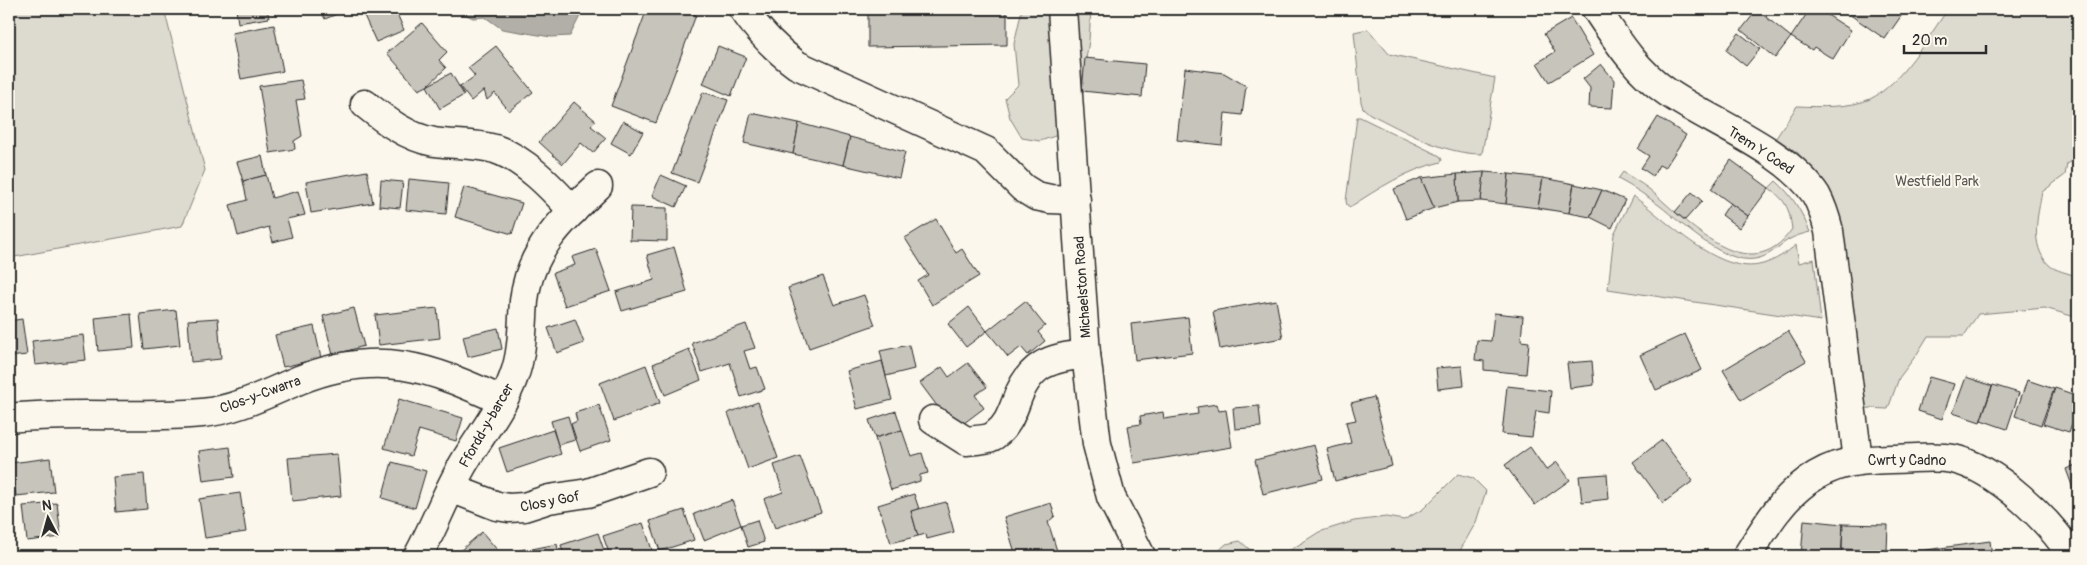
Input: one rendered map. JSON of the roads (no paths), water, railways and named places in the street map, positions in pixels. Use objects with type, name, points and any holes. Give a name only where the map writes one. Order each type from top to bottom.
[{"type":"street","points":[[743,9],[758,31],[778,51],[797,65],[986,150],[1023,188],[1036,196],[1050,199],[1076,200]]},
{"type":"street","name":"Michaelston Road","points":[[1062,9],[1086,354],[1097,444],[1111,497],[1141,556]]},
{"type":"street","name":"Trem Y Coed","points":[[1596,9],[1622,49],[1666,92],[1786,163],[1806,182],[1817,197],[1829,231],[1858,460]]},
{"type":"street","points":[[364,104],[402,132],[434,142],[471,144],[496,149],[533,173],[572,210]]},
{"type":"street","name":"Ffordd-y-barcer","points":[[418,556],[451,488],[503,401],[514,376],[519,358],[524,300],[536,256],[572,210],[598,186]]},
{"type":"street","points":[[933,420],[966,441],[995,436],[1009,422],[1021,388],[1038,366],[1065,356],[1086,354]]},
{"type":"street","name":"Clos-y-Cwarra","points":[[9,418],[203,413],[222,410],[240,404],[328,369],[371,363],[412,367],[441,375],[503,401]]},
{"type":"street","name":"Cwrt y Cadno","points":[[1747,556],[1772,517],[1791,494],[1823,472],[1839,464],[1858,460],[1953,459],[1978,469],[2002,484],[2042,518],[2062,540],[2072,556]]},
{"type":"street","name":"Clos y Gof","points":[[451,488],[497,506],[508,508],[524,507],[549,499],[588,493],[649,472]]},
{"type":"park label","name":"Westfield Park","points":[[1937,181]]}]
